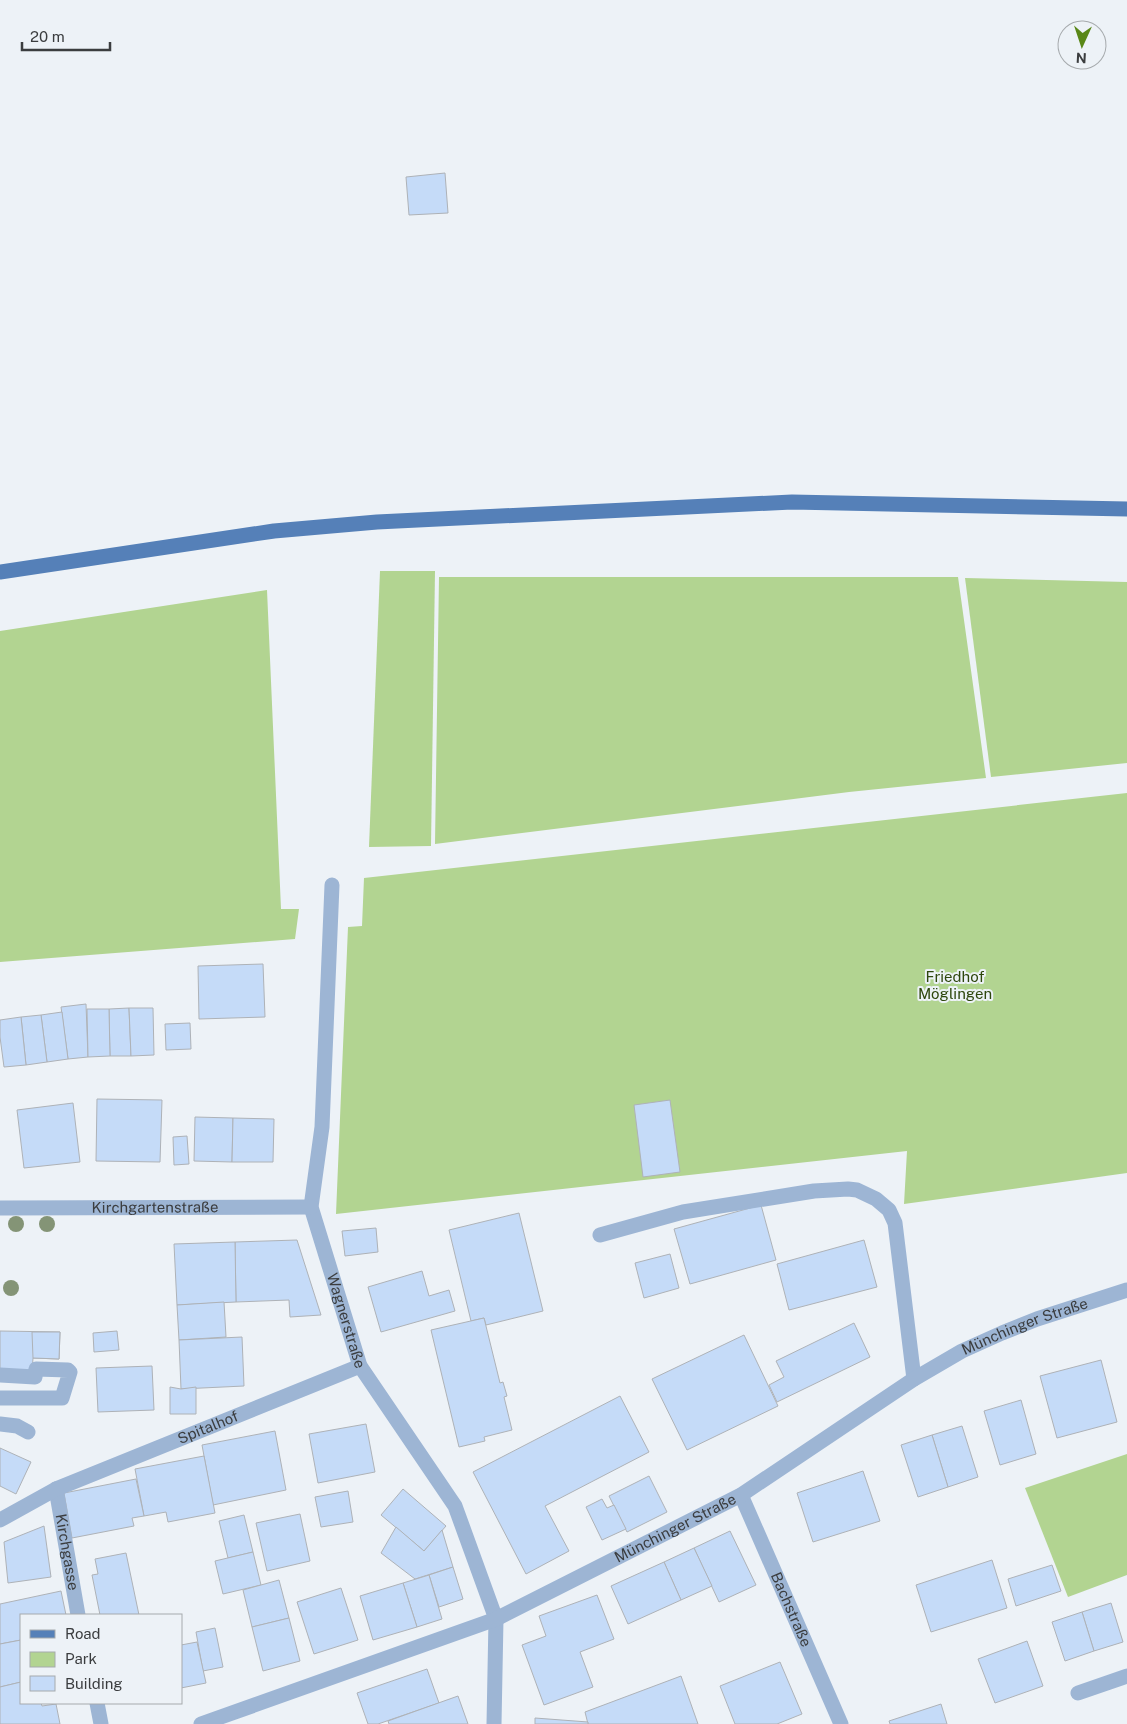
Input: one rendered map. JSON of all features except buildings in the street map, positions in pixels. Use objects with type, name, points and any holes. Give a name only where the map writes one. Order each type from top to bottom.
[{"type":"main road","points":[[0,572],[274,531],[377,522],[792,502],[1127,509]]},
{"type":"street","name":"Wagnerstraße","points":[[332,885],[322,1126],[311,1207],[360,1366],[455,1506],[496,1620],[494,1724]]},
{"type":"street","points":[[600,1235],[683,1212],[814,1191],[857,1190],[876,1199],[890,1210],[895,1223],[914,1379]]},
{"type":"street","name":"Kirchgartenstraße","points":[[0,1208],[311,1207]]},
{"type":"street","name":"Münchinger Straße","points":[[200,1724],[496,1620],[741,1495],[914,1379],[962,1351],[1002,1332],[1127,1290]]},
{"type":"street","name":"Spitalhof","points":[[0,1520],[56,1490],[360,1366]]},
{"type":"street","points":[[0,1375],[35,1377],[36,1369],[68,1370],[70,1372],[62,1398],[0,1398]]},
{"type":"street","points":[[0,1424],[17,1426],[28,1432]]},
{"type":"street","name":"Kirchgasse","points":[[56,1490],[78,1614]]},
{"type":"street","name":"Bachstraße","points":[[741,1495],[842,1724]]},
{"type":"street","points":[[1078,1693],[1127,1676]]},
{"type":"street","points":[[97,1704],[101,1724]]},
{"type":"green space","points":[[380,571],[435,571],[431,846],[369,847]]},
{"type":"green space","points":[[439,577],[958,577],[986,778],[849,792],[435,844]]},
{"type":"green space","points":[[965,578],[1127,582],[1127,763],[991,777]]},
{"type":"green space","points":[[267,590],[281,909],[299,909],[295,939],[0,962],[0,631]]},
{"type":"green space","name":"Friedhof Möglingen","points":[[1127,793],[1127,1173],[904,1204],[907,1151],[336,1214],[348,927],[362,926],[364,878]]},
{"type":"green space","points":[[1127,1454],[1127,1575],[1068,1597],[1025,1488]]}]
